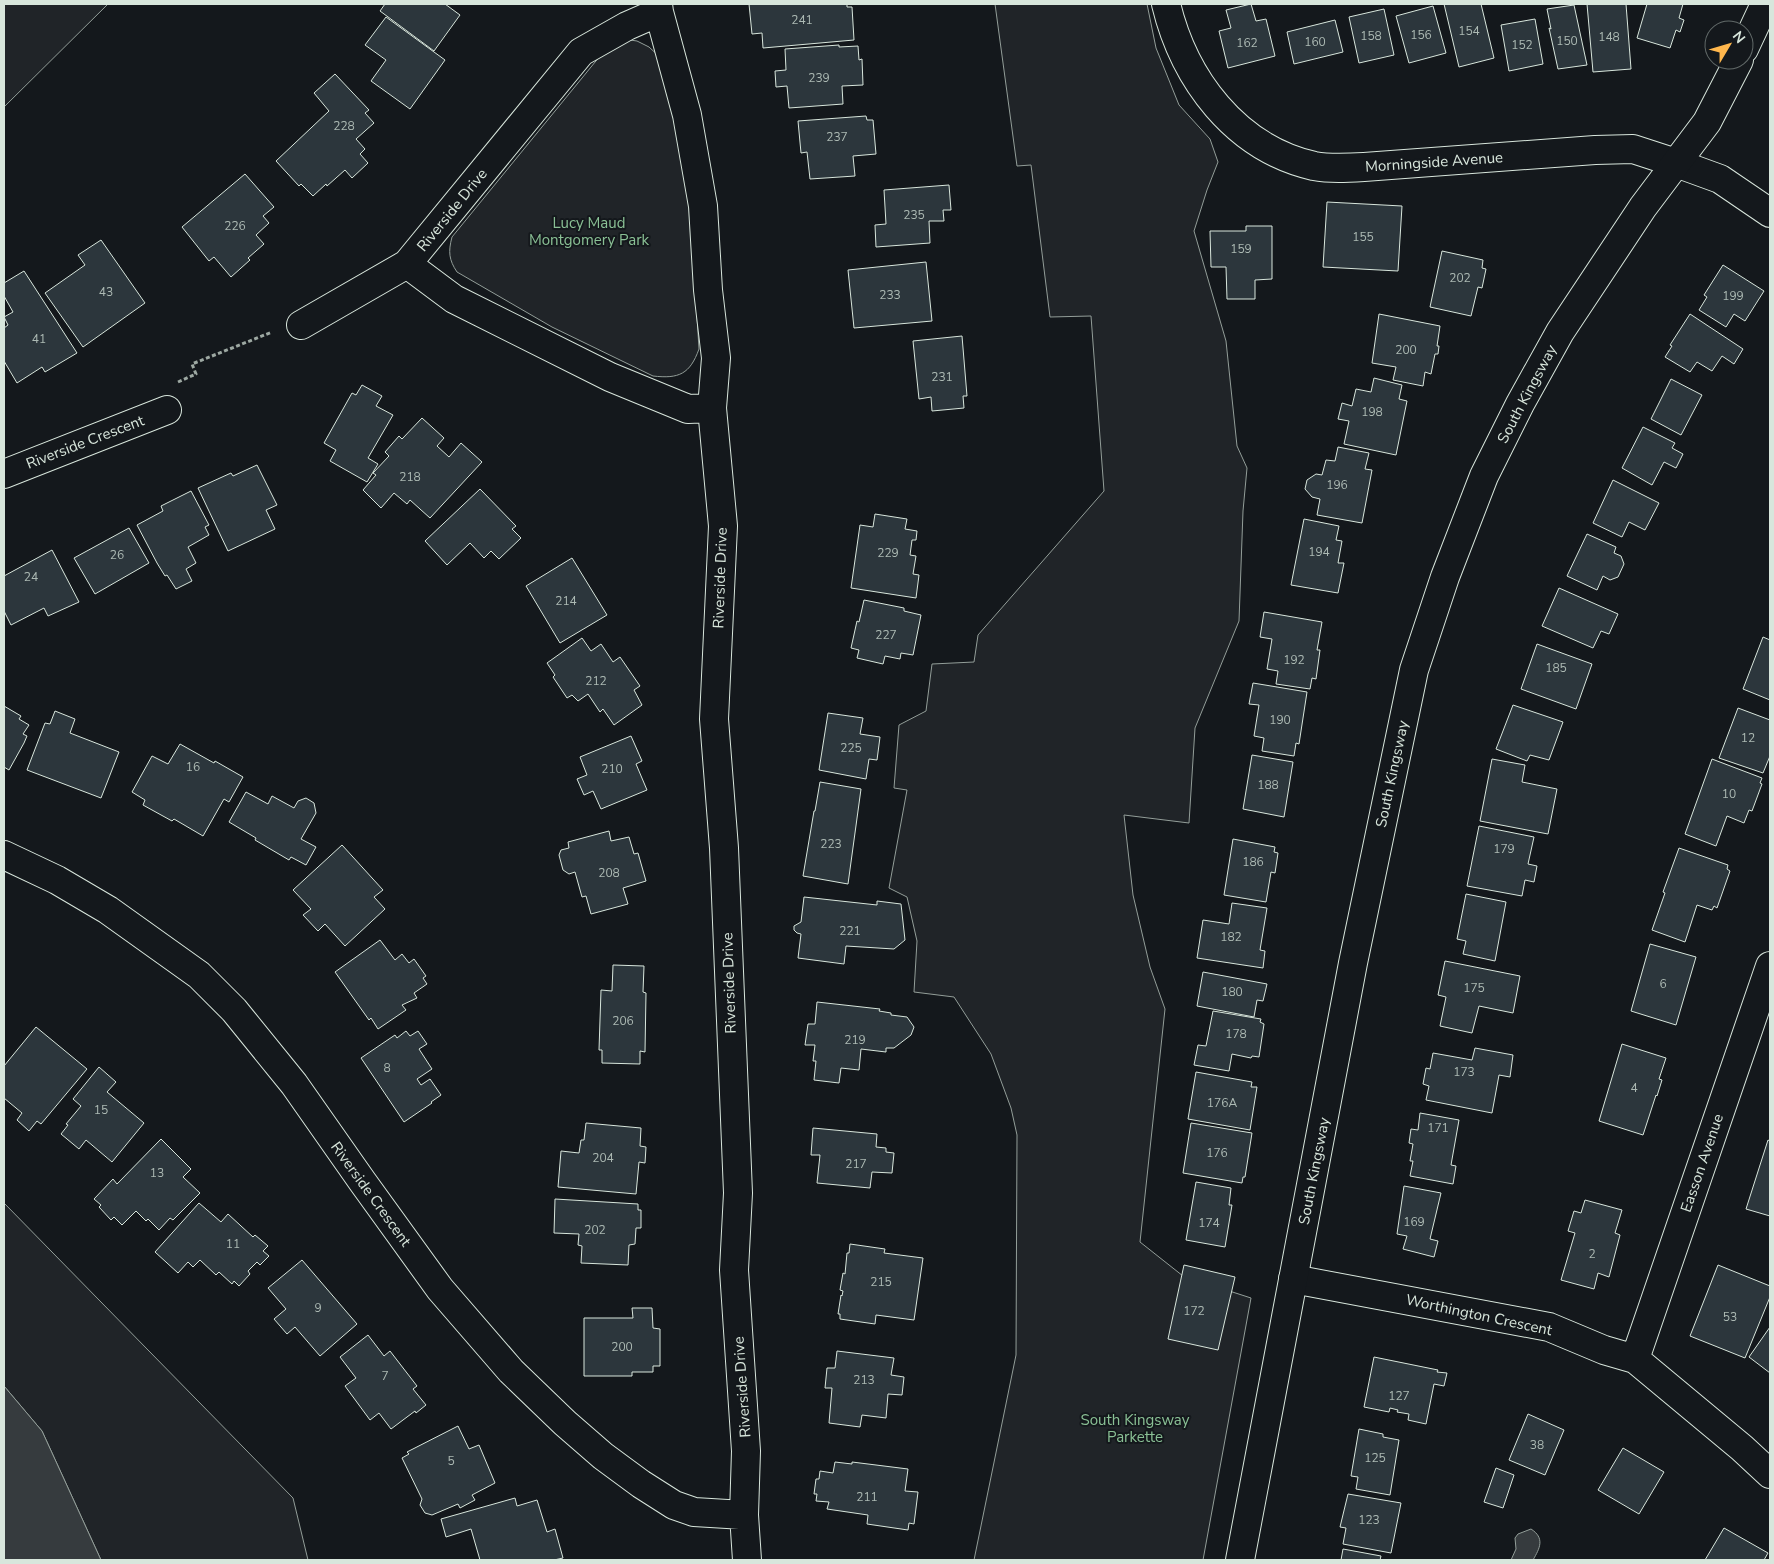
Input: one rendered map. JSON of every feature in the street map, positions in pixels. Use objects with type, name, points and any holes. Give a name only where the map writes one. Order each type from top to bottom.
[{"type":"street","name":"Morningside Avenue","points":[[1166,4],[1180,50],[1200,84],[1227,118],[1258,142],[1299,162],[1332,168],[1364,167],[1595,150],[1633,149],[1720,179],[1770,213]]},
{"type":"street","points":[[1754,28],[1765,4]]},
{"type":"street","name":"Riverside Drive","points":[[712,408],[688,409],[610,377],[454,299],[407,264],[581,52],[658,8],[687,115],[703,206],[708,290],[716,358],[712,408],[723,526],[714,719],[724,848],[738,1193],[734,1270],[746,1451],[744,1515],[746,1559]]},
{"type":"street","name":"South Kingsway","points":[[1240,1560],[1353,963],[1414,670],[1445,577],[1484,476],[1520,404],[1560,332],[1643,207],[1707,122],[1734,70]]},
{"type":"street","points":[[302,325],[407,264]]},
{"type":"street","name":"Riverside Crescent","points":[[4,474],[166,410]]},
{"type":"street","name":"Riverside Crescent","points":[[4,855],[57,880],[108,910],[199,975],[234,1010],[294,1084],[440,1289],[511,1371],[565,1423],[641,1484],[674,1505],[694,1512],[744,1515]]},
{"type":"street","name":"Easson Avenue","points":[[1635,1360],[1770,966]]},
{"type":"street","name":"Worthington Crescent","points":[[1293,1279],[1549,1328],[1635,1360],[1742,1448],[1770,1474]]},
{"type":"path","points":[[173,384],[196,374],[192,364],[246,341]]},
{"type":"green space","points":[[4,4],[108,4],[4,107]]},
{"type":"green space","name":"South Kingsway Parkette","points":[[995,4],[1147,4],[1156,48],[1179,105],[1210,139],[1218,162],[1194,231],[1226,341],[1237,446],[1247,468],[1243,511],[1239,621],[1195,728],[1189,823],[1124,815],[1133,895],[1150,967],[1165,1009],[1140,1242],[1183,1276],[1251,1298],[1203,1560],[974,1560],[1016,1355],[1017,1135],[1011,1108],[991,1054],[954,997],[914,992],[917,941],[907,897],[889,888],[907,790],[894,788],[899,725],[926,711],[932,664],[974,662],[978,635],[1104,491],[1091,316],[1050,317],[1031,165],[1017,166]]},
{"type":"green space","name":"Lucy Maud Montgomery Park","points":[[623,39],[637,41],[649,47],[661,58],[683,148],[690,203],[699,349],[692,364],[687,369],[670,377],[653,376],[552,327],[457,272],[450,256],[452,237],[609,45]]},
{"type":"green space","points":[[4,1203],[293,1498],[308,1560],[101,1560],[42,1431],[4,1386]]},
{"type":"shaded area","points":[[4,1386],[42,1431],[101,1560],[4,1560]]},
{"type":"shaded area","points":[[1531,1529],[1540,1540],[1538,1551],[1533,1560],[1511,1560],[1516,1549],[1515,1538],[1518,1534]]},
{"type":"building","points":[[385,4],[445,4],[460,15],[434,51],[380,11]]},
{"type":"building","points":[[749,4],[847,4],[847,7],[852,7],[854,40],[763,48],[762,33],[752,34]]},
{"type":"building","points":[[1251,4],[1256,21],[1266,19],[1275,56],[1228,68],[1219,31],[1231,28],[1226,10]]},
{"type":"building","points":[[1444,4],[1481,4],[1494,58],[1459,67]]},
{"type":"building","points":[[1587,4],[1626,4],[1631,69],[1593,72]]},
{"type":"building","points":[[1647,4],[1683,4],[1679,18],[1684,20],[1680,32],[1676,30],[1670,48],[1637,38]]},
{"type":"building","points":[[1574,5],[1587,65],[1558,69],[1547,9]]},
{"type":"building","points":[[1433,6],[1446,53],[1409,63],[1396,16]]},
{"type":"building","points":[[1384,9],[1394,55],[1359,63],[1349,17]]},
{"type":"building","points":[[386,17],[445,60],[410,109],[371,81],[386,60],[365,45]]},
{"type":"building","points":[[1535,19],[1543,64],[1509,71],[1501,25]]},
{"type":"building","points":[[1335,20],[1343,52],[1294,64],[1287,32]]},
{"type":"building","points":[[839,45],[839,47],[858,46],[859,60],[862,59],[863,85],[842,86],[843,104],[789,108],[787,86],[776,87],[775,71],[786,70],[785,49]]},
{"type":"building","points":[[335,74],[369,110],[365,113],[374,123],[356,139],[365,149],[360,154],[368,163],[352,178],[345,170],[313,196],[301,184],[299,186],[276,161],[329,111],[314,93]]},
{"type":"building","points":[[866,116],[867,120],[873,120],[876,154],[853,156],[855,176],[810,179],[807,152],[801,153],[798,121]]},
{"type":"building","points":[[245,174],[274,207],[263,216],[269,223],[256,235],[264,244],[231,277],[214,257],[209,261],[182,227]]},
{"type":"building","points":[[949,185],[951,210],[943,210],[944,221],[929,221],[930,243],[876,247],[875,225],[886,224],[884,190]]},
{"type":"building","points":[[1327,202],[1402,206],[1398,271],[1323,267]]},
{"type":"building","points":[[1246,226],[1272,226],[1272,279],[1255,280],[1255,299],[1227,299],[1226,267],[1211,267],[1210,231],[1246,231]]},
{"type":"building","points":[[101,240],[145,303],[83,347],[45,293],[85,265],[78,255]]},
{"type":"building","points":[[1442,251],[1483,260],[1482,268],[1486,269],[1482,288],[1478,287],[1471,316],[1430,307]]},
{"type":"building","points":[[926,262],[932,321],[854,328],[848,270]]},
{"type":"building","points":[[1723,265],[1764,291],[1745,321],[1734,314],[1726,327],[1699,310],[1707,297],[1704,295]]},
{"type":"building","points":[[24,271],[77,353],[45,372],[42,367],[17,383],[4,361],[4,328],[8,325],[4,317],[13,312],[4,296],[4,283]]},
{"type":"building","points":[[1379,314],[1440,326],[1437,346],[1439,346],[1438,354],[1435,354],[1431,374],[1425,372],[1423,386],[1393,380],[1396,367],[1372,363]]},
{"type":"building","points":[[1690,314],[1743,349],[1734,364],[1722,356],[1712,371],[1697,362],[1690,372],[1665,357],[1672,346],[1670,345]]},
{"type":"building","points":[[962,336],[967,396],[963,396],[964,408],[932,411],[931,397],[919,399],[913,341]]},
{"type":"building","points":[[1374,378],[1402,385],[1399,399],[1407,401],[1396,455],[1344,444],[1349,421],[1338,419],[1342,403],[1352,406],[1356,389],[1371,392]]},
{"type":"building","points":[[1671,379],[1702,395],[1681,435],[1651,419]]},
{"type":"building","points":[[362,385],[382,396],[376,406],[393,415],[368,458],[378,464],[367,482],[330,461],[336,450],[324,443],[352,393],[356,395]]},
{"type":"building","points":[[422,418],[444,438],[437,446],[449,457],[461,443],[482,462],[430,518],[410,500],[407,504],[394,493],[381,508],[363,490],[376,475],[373,473],[389,456],[385,452],[399,436],[402,439]]},
{"type":"building","points":[[1643,427],[1675,443],[1672,448],[1683,454],[1676,468],[1664,462],[1652,485],[1622,468]]},
{"type":"building","points":[[1338,447],[1369,453],[1365,469],[1372,470],[1362,523],[1317,515],[1320,499],[1312,497],[1305,489],[1307,480],[1316,474],[1322,475],[1326,460],[1335,461]]},
{"type":"building","points":[[257,465],[277,505],[266,510],[275,529],[228,551],[198,488],[231,473],[233,476]]},
{"type":"building","points":[[1613,480],[1659,503],[1645,530],[1629,522],[1622,537],[1593,523]]},
{"type":"building","points":[[480,489],[516,526],[512,529],[521,538],[499,559],[491,551],[484,558],[470,543],[447,565],[425,541]]},
{"type":"building","points":[[191,491],[209,525],[205,527],[209,535],[188,547],[196,563],[186,569],[192,581],[176,589],[157,563],[137,525],[163,511],[161,506]]},
{"type":"building","points":[[875,514],[907,519],[905,529],[917,531],[916,540],[912,540],[910,555],[916,556],[913,574],[919,575],[916,598],[851,588],[860,525],[873,527]]},
{"type":"building","points":[[1304,519],[1339,526],[1336,540],[1342,541],[1338,563],[1344,563],[1338,593],[1291,585]]},
{"type":"building","points":[[129,528],[149,563],[95,594],[74,558]]},
{"type":"building","points":[[1587,534],[1616,547],[1614,553],[1621,556],[1624,564],[1618,577],[1610,580],[1603,576],[1597,590],[1567,576]]},
{"type":"building","points":[[52,550],[79,602],[48,616],[44,608],[11,625],[4,611],[4,576]]},
{"type":"building","points":[[572,558],[607,615],[560,643],[526,586]]},
{"type":"building","points":[[1559,588],[1618,614],[1609,634],[1601,631],[1593,648],[1542,626]]},
{"type":"building","points":[[864,600],[904,608],[904,611],[921,615],[913,655],[901,653],[900,659],[885,656],[883,664],[857,658],[859,650],[851,648]]},
{"type":"building","points":[[1264,612],[1322,622],[1317,650],[1320,650],[1316,679],[1312,678],[1310,689],[1276,684],[1278,671],[1267,669],[1272,639],[1260,637]]},
{"type":"building","points":[[1763,637],[1770,640],[1770,700],[1743,689]]},
{"type":"building","points":[[582,638],[591,651],[601,644],[613,662],[620,657],[640,686],[634,690],[642,705],[614,725],[603,709],[600,712],[588,694],[578,701],[572,695],[567,698],[553,677],[555,675],[547,663]]},
{"type":"building","points":[[1537,644],[1592,664],[1576,709],[1521,689]]},
{"type":"building","points":[[1253,683],[1307,692],[1299,744],[1296,743],[1294,756],[1262,751],[1264,738],[1254,736],[1259,705],[1249,704]]},
{"type":"building","points":[[1513,705],[1563,722],[1549,760],[1530,755],[1527,761],[1496,749]]},
{"type":"building","points":[[4,706],[21,716],[19,719],[29,725],[23,734],[27,736],[24,743],[9,770],[4,767]]},
{"type":"building","points":[[1738,708],[1770,720],[1770,756],[1763,773],[1719,758]]},
{"type":"building","points":[[55,711],[75,719],[70,733],[119,752],[101,798],[27,770],[45,723],[50,724]]},
{"type":"building","points":[[828,713],[863,718],[860,734],[880,737],[877,760],[869,759],[866,779],[819,770]]},
{"type":"building","points":[[631,736],[642,761],[636,764],[647,790],[601,809],[593,791],[584,795],[577,779],[587,775],[580,757]]},
{"type":"building","points":[[180,744],[243,777],[229,802],[224,799],[203,836],[174,819],[172,821],[143,805],[145,800],[132,792],[152,756],[168,764]]},
{"type":"building","points":[[1252,755],[1293,762],[1284,817],[1243,809]]},
{"type":"building","points":[[1492,759],[1525,765],[1522,782],[1557,789],[1548,834],[1480,821]]},
{"type":"building","points":[[1712,759],[1762,778],[1760,783],[1762,784],[1752,811],[1749,810],[1744,823],[1727,816],[1716,846],[1685,834]]},
{"type":"building","points":[[820,782],[861,789],[848,884],[803,876]]},
{"type":"building","points":[[246,792],[268,804],[272,796],[294,808],[298,801],[306,798],[314,803],[316,813],[301,839],[316,847],[306,865],[291,857],[289,860],[229,822]]},
{"type":"building","points":[[1479,826],[1534,837],[1528,864],[1537,866],[1534,882],[1525,880],[1522,896],[1467,886]]},
{"type":"building","points":[[609,831],[611,841],[629,837],[634,854],[638,853],[646,881],[623,888],[628,904],[591,914],[586,896],[582,897],[575,872],[569,874],[563,870],[559,855],[561,850],[569,848],[568,842]]},
{"type":"building","points":[[1233,839],[1275,847],[1274,852],[1278,853],[1275,873],[1271,872],[1266,902],[1224,895]]},
{"type":"building","points":[[342,845],[383,890],[374,897],[385,909],[345,946],[325,924],[318,931],[303,915],[311,909],[293,890]]},
{"type":"building","points":[[1679,848],[1728,865],[1727,869],[1730,871],[1717,908],[1714,906],[1712,910],[1697,905],[1685,942],[1652,930]]},
{"type":"building","points":[[1466,894],[1506,902],[1495,961],[1463,954],[1466,941],[1457,939]]},
{"type":"building","points":[[804,897],[877,905],[877,901],[901,904],[905,940],[894,949],[846,946],[844,964],[798,958],[801,934],[794,930],[794,926],[801,922]]},
{"type":"building","points":[[1232,903],[1267,908],[1260,950],[1265,951],[1263,968],[1197,958],[1203,920],[1229,924]]},
{"type":"building","points":[[380,940],[395,960],[402,954],[409,963],[414,959],[426,976],[423,978],[427,984],[414,993],[417,998],[402,1005],[406,1010],[378,1029],[371,1018],[369,1020],[335,972]]},
{"type":"building","points":[[1650,944],[1696,957],[1676,1025],[1631,1011]]},
{"type":"building","points":[[1445,961],[1520,976],[1513,1013],[1479,1006],[1472,1033],[1440,1026],[1446,997],[1438,995]]},
{"type":"building","points":[[613,965],[644,966],[643,992],[646,993],[645,1052],[640,1051],[640,1064],[602,1063],[602,1050],[599,1050],[601,990],[612,991]]},
{"type":"building","points":[[1203,972],[1267,984],[1263,1001],[1257,1000],[1254,1017],[1197,1006]]},
{"type":"building","points":[[817,1002],[880,1009],[879,1011],[891,1013],[891,1015],[907,1017],[914,1027],[911,1035],[894,1048],[886,1048],[886,1052],[861,1049],[859,1070],[841,1068],[839,1083],[814,1080],[816,1061],[813,1061],[815,1045],[805,1045],[808,1024],[815,1024]]},
{"type":"building","points":[[1213,1011],[1261,1019],[1260,1022],[1264,1024],[1259,1057],[1252,1056],[1251,1058],[1232,1054],[1229,1071],[1194,1065],[1198,1045],[1206,1046]]},
{"type":"building","points":[[36,1027],[87,1069],[41,1124],[37,1121],[29,1131],[17,1120],[22,1113],[4,1098],[4,1066]]},
{"type":"building","points":[[406,1031],[410,1036],[418,1031],[427,1044],[419,1049],[432,1069],[417,1079],[421,1085],[430,1079],[441,1095],[404,1122],[361,1058],[395,1035],[397,1038]]},
{"type":"building","points":[[1622,1044],[1666,1058],[1659,1079],[1662,1080],[1643,1135],[1599,1121]]},
{"type":"building","points":[[1475,1048],[1513,1055],[1510,1077],[1499,1075],[1492,1113],[1426,1100],[1429,1086],[1423,1084],[1426,1068],[1430,1069],[1433,1053],[1472,1060]]},
{"type":"building","points":[[99,1067],[116,1082],[107,1092],[144,1123],[112,1162],[86,1140],[79,1149],[61,1134],[68,1125],[66,1124],[81,1106],[73,1099]]},
{"type":"building","points":[[1196,1072],[1252,1082],[1251,1087],[1257,1087],[1250,1130],[1188,1119]]},
{"type":"building","points":[[1420,1113],[1459,1120],[1451,1165],[1456,1166],[1453,1184],[1410,1176],[1413,1161],[1410,1161],[1413,1144],[1409,1143],[1411,1129],[1418,1130]]},
{"type":"building","points":[[586,1123],[641,1128],[640,1146],[646,1147],[645,1163],[639,1162],[636,1194],[558,1187],[561,1151],[579,1153],[581,1140],[584,1140]]},
{"type":"building","points":[[1191,1123],[1252,1133],[1245,1177],[1243,1177],[1242,1183],[1183,1173]]},
{"type":"building","points":[[813,1128],[877,1134],[876,1147],[886,1148],[886,1152],[894,1153],[892,1173],[872,1172],[870,1188],[817,1183],[820,1155],[811,1155]]},
{"type":"building","points":[[161,1139],[191,1169],[183,1177],[200,1193],[173,1220],[170,1218],[159,1230],[136,1211],[122,1225],[114,1217],[111,1220],[99,1207],[101,1205],[94,1199],[113,1179],[117,1184]]},
{"type":"building","points":[[1768,1140],[1770,1141],[1770,1216],[1746,1209]]},
{"type":"building","points":[[1196,1182],[1231,1188],[1229,1205],[1232,1205],[1225,1247],[1186,1240]]},
{"type":"building","points":[[1404,1186],[1441,1193],[1430,1239],[1438,1241],[1434,1257],[1403,1249],[1407,1236],[1397,1234]]},
{"type":"building","points":[[555,1199],[638,1204],[638,1210],[641,1210],[641,1228],[636,1228],[635,1244],[629,1245],[628,1265],[581,1263],[582,1246],[578,1245],[579,1234],[554,1233]]},
{"type":"building","points":[[1585,1200],[1622,1210],[1615,1233],[1620,1235],[1609,1277],[1598,1273],[1594,1289],[1561,1280],[1575,1233],[1568,1231],[1574,1211],[1581,1213]]},
{"type":"building","points":[[199,1203],[221,1222],[228,1214],[253,1237],[255,1235],[268,1246],[263,1251],[269,1256],[260,1265],[257,1262],[248,1271],[250,1274],[239,1286],[234,1281],[232,1284],[219,1272],[216,1275],[200,1260],[193,1267],[188,1262],[178,1273],[155,1252]]},
{"type":"building","points":[[850,1244],[885,1249],[884,1253],[923,1258],[914,1320],[876,1315],[875,1324],[840,1319],[840,1314],[838,1314],[843,1291],[840,1290]]},
{"type":"building","points":[[302,1260],[357,1324],[320,1356],[295,1327],[287,1334],[274,1319],[286,1309],[268,1288]]},
{"type":"building","points":[[1184,1265],[1235,1277],[1218,1350],[1168,1339]]},
{"type":"building","points":[[1718,1265],[1770,1286],[1770,1297],[1745,1358],[1690,1336]]},
{"type":"building","points":[[632,1308],[652,1308],[653,1328],[660,1329],[660,1366],[653,1366],[653,1372],[632,1372],[632,1376],[584,1376],[584,1318],[633,1318]]},
{"type":"building","points":[[1770,1327],[1770,1373],[1749,1357]]},
{"type":"building","points":[[368,1335],[384,1356],[390,1351],[417,1386],[413,1389],[426,1405],[391,1429],[379,1413],[370,1420],[345,1386],[356,1378],[340,1357]]},
{"type":"building","points":[[837,1351],[894,1358],[891,1375],[904,1377],[902,1395],[888,1394],[886,1418],[862,1415],[860,1427],[829,1423],[832,1388],[825,1388],[827,1368],[835,1368]]},
{"type":"building","points":[[1374,1357],[1447,1373],[1444,1386],[1434,1384],[1426,1424],[1408,1420],[1409,1414],[1397,1412],[1398,1410],[1390,1408],[1389,1412],[1364,1407]]},
{"type":"building","points":[[1528,1414],[1564,1430],[1545,1475],[1509,1460]]},
{"type":"building","points":[[458,1426],[469,1449],[479,1445],[495,1483],[472,1495],[475,1500],[460,1508],[458,1504],[432,1515],[425,1513],[420,1505],[422,1499],[402,1458],[409,1454],[407,1452]]},
{"type":"building","points":[[1359,1429],[1383,1434],[1383,1437],[1399,1440],[1390,1495],[1356,1489],[1358,1477],[1351,1476]]},
{"type":"building","points":[[1623,1448],[1664,1472],[1639,1514],[1598,1490]]},
{"type":"building","points":[[835,1462],[852,1464],[852,1462],[908,1469],[905,1491],[918,1492],[914,1524],[909,1523],[908,1530],[867,1524],[868,1515],[827,1509],[829,1502],[816,1501],[817,1494],[814,1494],[816,1479],[819,1479],[820,1471],[833,1473]]},
{"type":"building","points":[[1496,1468],[1514,1475],[1503,1508],[1484,1502]]},
{"type":"building","points":[[1348,1494],[1401,1503],[1391,1553],[1343,1544],[1346,1528],[1340,1527]]},
{"type":"building","points":[[515,1498],[517,1506],[537,1500],[547,1532],[555,1529],[563,1558],[554,1560],[480,1560],[471,1529],[446,1537],[441,1519]]},
{"type":"building","points":[[1724,1528],[1768,1553],[1764,1560],[1705,1560]]},
{"type":"building","points":[[1343,1549],[1381,1556],[1380,1560],[1341,1560]]}]
